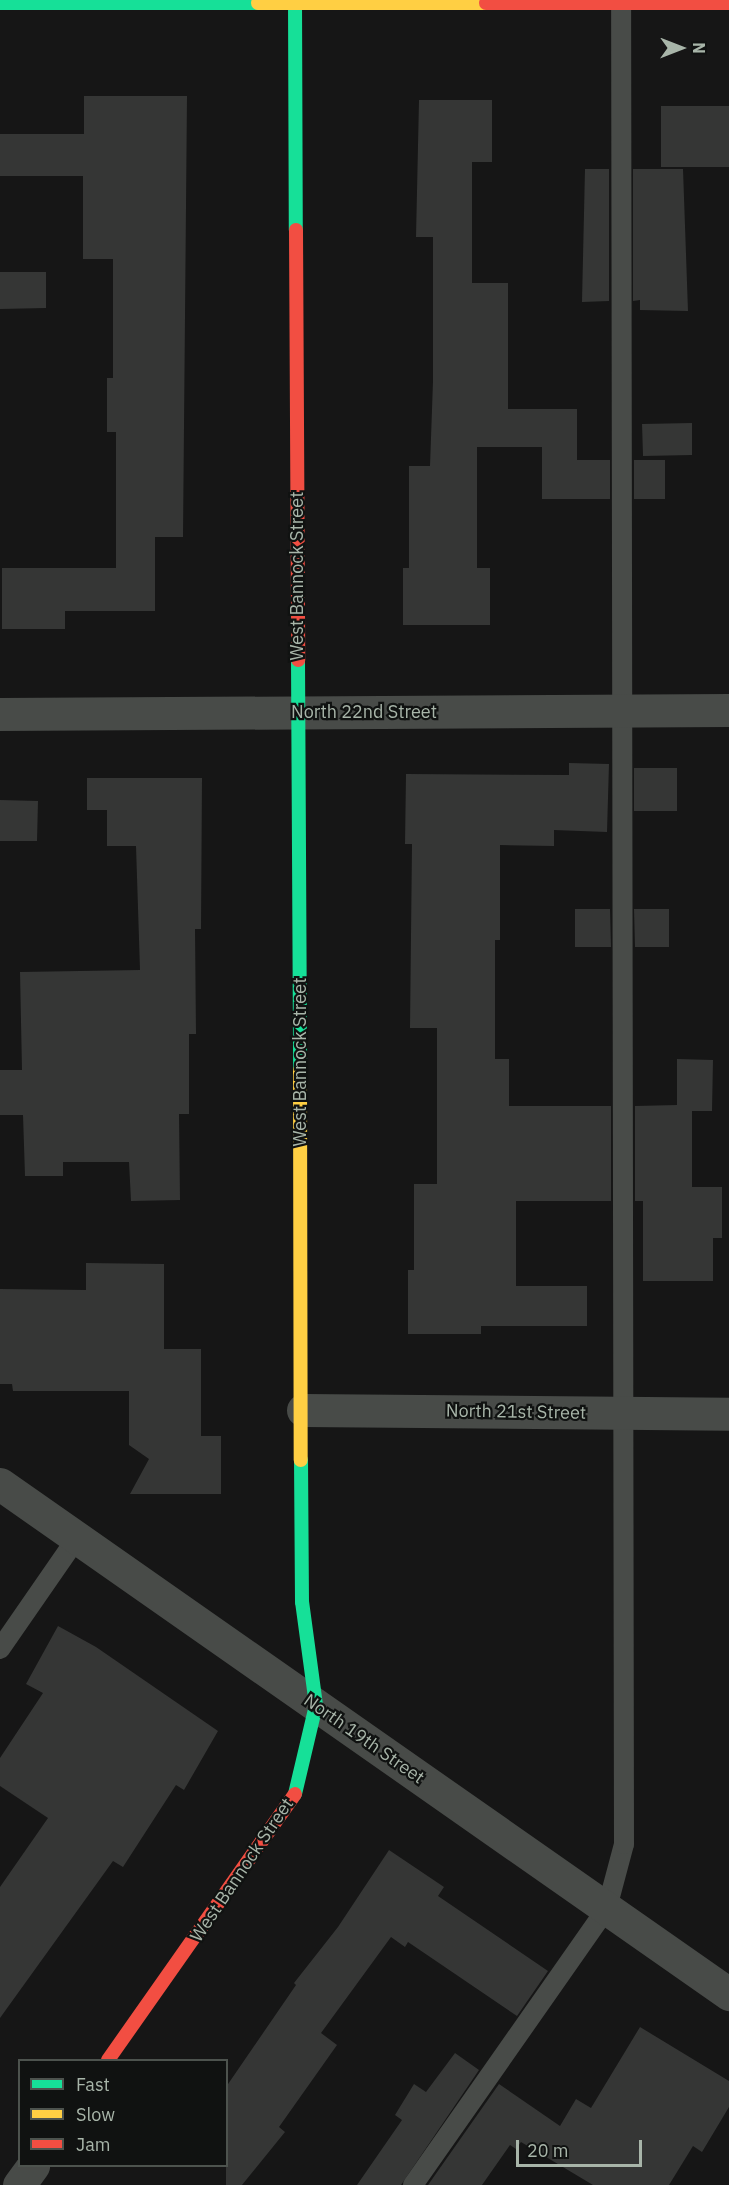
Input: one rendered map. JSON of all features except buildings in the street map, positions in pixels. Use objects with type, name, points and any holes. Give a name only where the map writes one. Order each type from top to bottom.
[{"type":"street","points":[[0,3],[295,1],[729,3]]},
{"type":"street","name":"West Bannock Street","points":[[109,2059],[292,1801],[316,1705],[302,1602],[303,1410],[297,712],[295,1]]},
{"type":"street","name":"North 22nd Street","points":[[0,714],[729,710]]},
{"type":"street","name":"North 21st Street","points":[[303,1410],[729,1414]]},
{"type":"street","name":"North 19th Street","points":[[0,1484],[729,1994]]},
{"type":"street","points":[[19,2185],[32,2167]]},
{"type":"lane","points":[[413,2185],[607,1908],[624,1844],[621,2]]},
{"type":"lane","points":[[0,1649],[76,1538]]},
{"type":"traffic: fast","points":[[295,0],[296,230]]},
{"type":"traffic: fast","points":[[0,3],[258,3]]},
{"type":"traffic: fast","points":[[298,660],[300,1070]]},
{"type":"traffic: fast","points":[[295,1794],[316,1705],[302,1602],[301,1460]]},
{"type":"traffic: slow","points":[[258,3],[486,3]]},
{"type":"traffic: slow","points":[[300,1070],[301,1460]]},
{"type":"traffic: jam","points":[[486,3],[729,3]]},
{"type":"traffic: jam","points":[[296,230],[298,660]]},
{"type":"traffic: jam","points":[[109,2059],[295,1794]]}]
